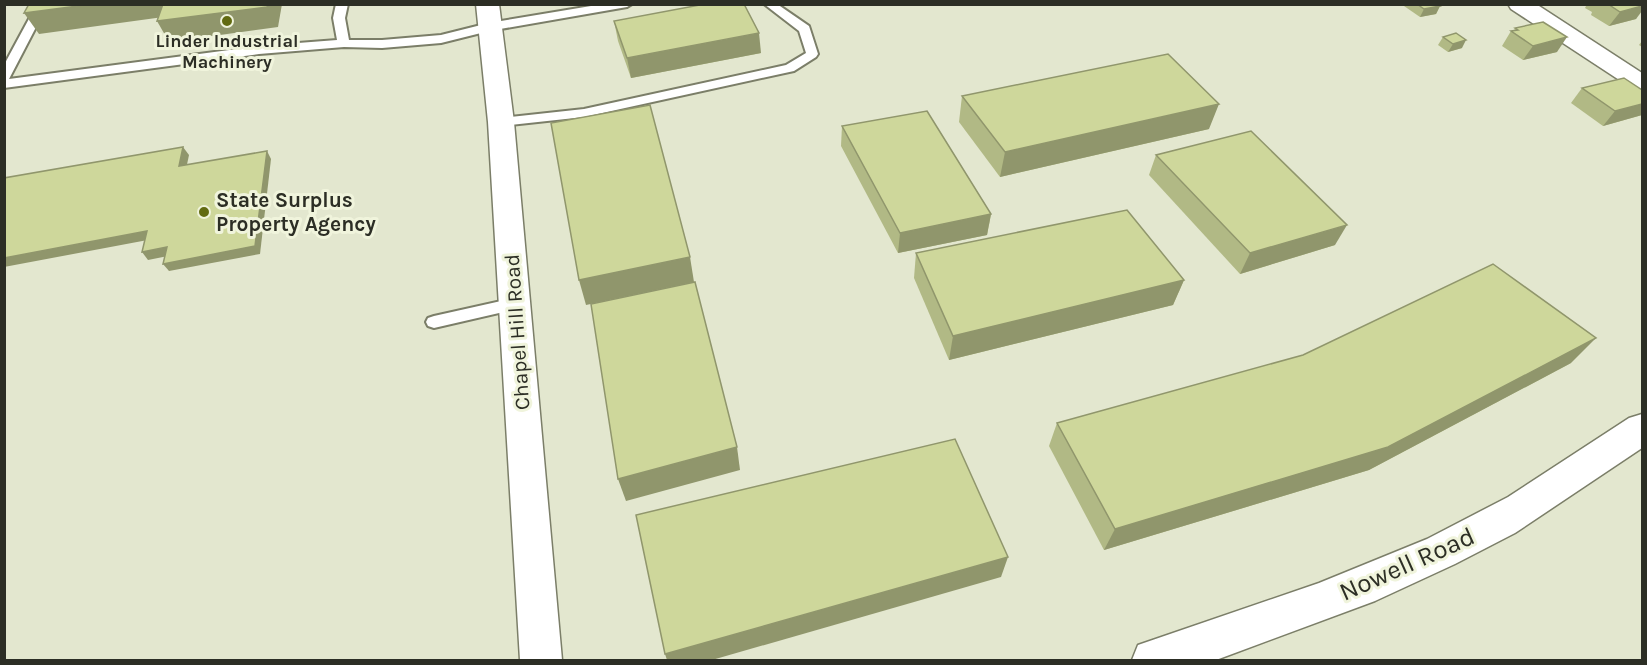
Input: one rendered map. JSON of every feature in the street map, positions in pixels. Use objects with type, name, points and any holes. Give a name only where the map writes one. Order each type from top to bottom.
[{"type":"main road","points":[[1519,4],[1642,84]]},
{"type":"main road","name":"Chapel Hill Road","points":[[488,16],[501,122],[541,660]]},
{"type":"main road","name":"Nowell Road","points":[[1153,660],[1248,630],[1331,598],[1471,536],[1533,502],[1642,429]]},
{"type":"lane","points":[[4,78],[43,4]]},
{"type":"lane","points":[[342,4],[339,18],[344,44]]},
{"type":"lane","points":[[4,84],[259,50],[441,39],[488,16],[627,4]]},
{"type":"lane","points":[[501,122],[584,113],[790,68],[812,54],[806,29],[769,4]]},
{"type":"lane","points":[[434,322],[515,304]]},
{"type":"building","points":[[29,4],[93,4],[24,13]]},
{"type":"building","points":[[163,4],[268,4],[267,7],[157,21]]},
{"type":"building","points":[[705,4],[744,4],[759,33],[627,58],[614,21]]},
{"type":"building","points":[[1417,4],[1437,4],[1440,6],[1424,9]]},
{"type":"building","points":[[1608,4],[1642,4],[1642,6],[1620,12]]},
{"type":"building","points":[[1543,22],[1567,37],[1533,46],[1511,31],[1518,30],[1515,28]]},
{"type":"building","points":[[1456,33],[1466,40],[1453,44],[1443,37]]},
{"type":"building","points":[[1168,54],[1219,104],[1005,152],[962,96]]},
{"type":"building","points":[[1624,78],[1642,90],[1642,104],[1615,111],[1582,88]]},
{"type":"building","points":[[650,105],[690,257],[579,280],[551,123]]},
{"type":"building","points":[[927,111],[991,214],[900,233],[842,126]]},
{"type":"building","points":[[1251,131],[1347,225],[1250,253],[1156,155]]},
{"type":"building","points":[[183,147],[179,166],[267,151],[255,246],[163,264],[167,247],[142,252],[147,231],[4,258],[4,178]]},
{"type":"building","points":[[1127,210],[1184,280],[953,336],[916,253]]},
{"type":"building","points":[[1493,264],[1596,338],[1388,447],[1115,529],[1057,423],[1303,355]]},
{"type":"building","points":[[695,282],[737,447],[618,479],[591,304]]},
{"type":"building","points":[[955,439],[1008,557],[665,654],[636,515]]},
{"type":"place","name":"Linder Industrial Machinery","points":[[227,21]]},
{"type":"place","name":"State Surplus Property Agency","points":[[204,212]]}]
